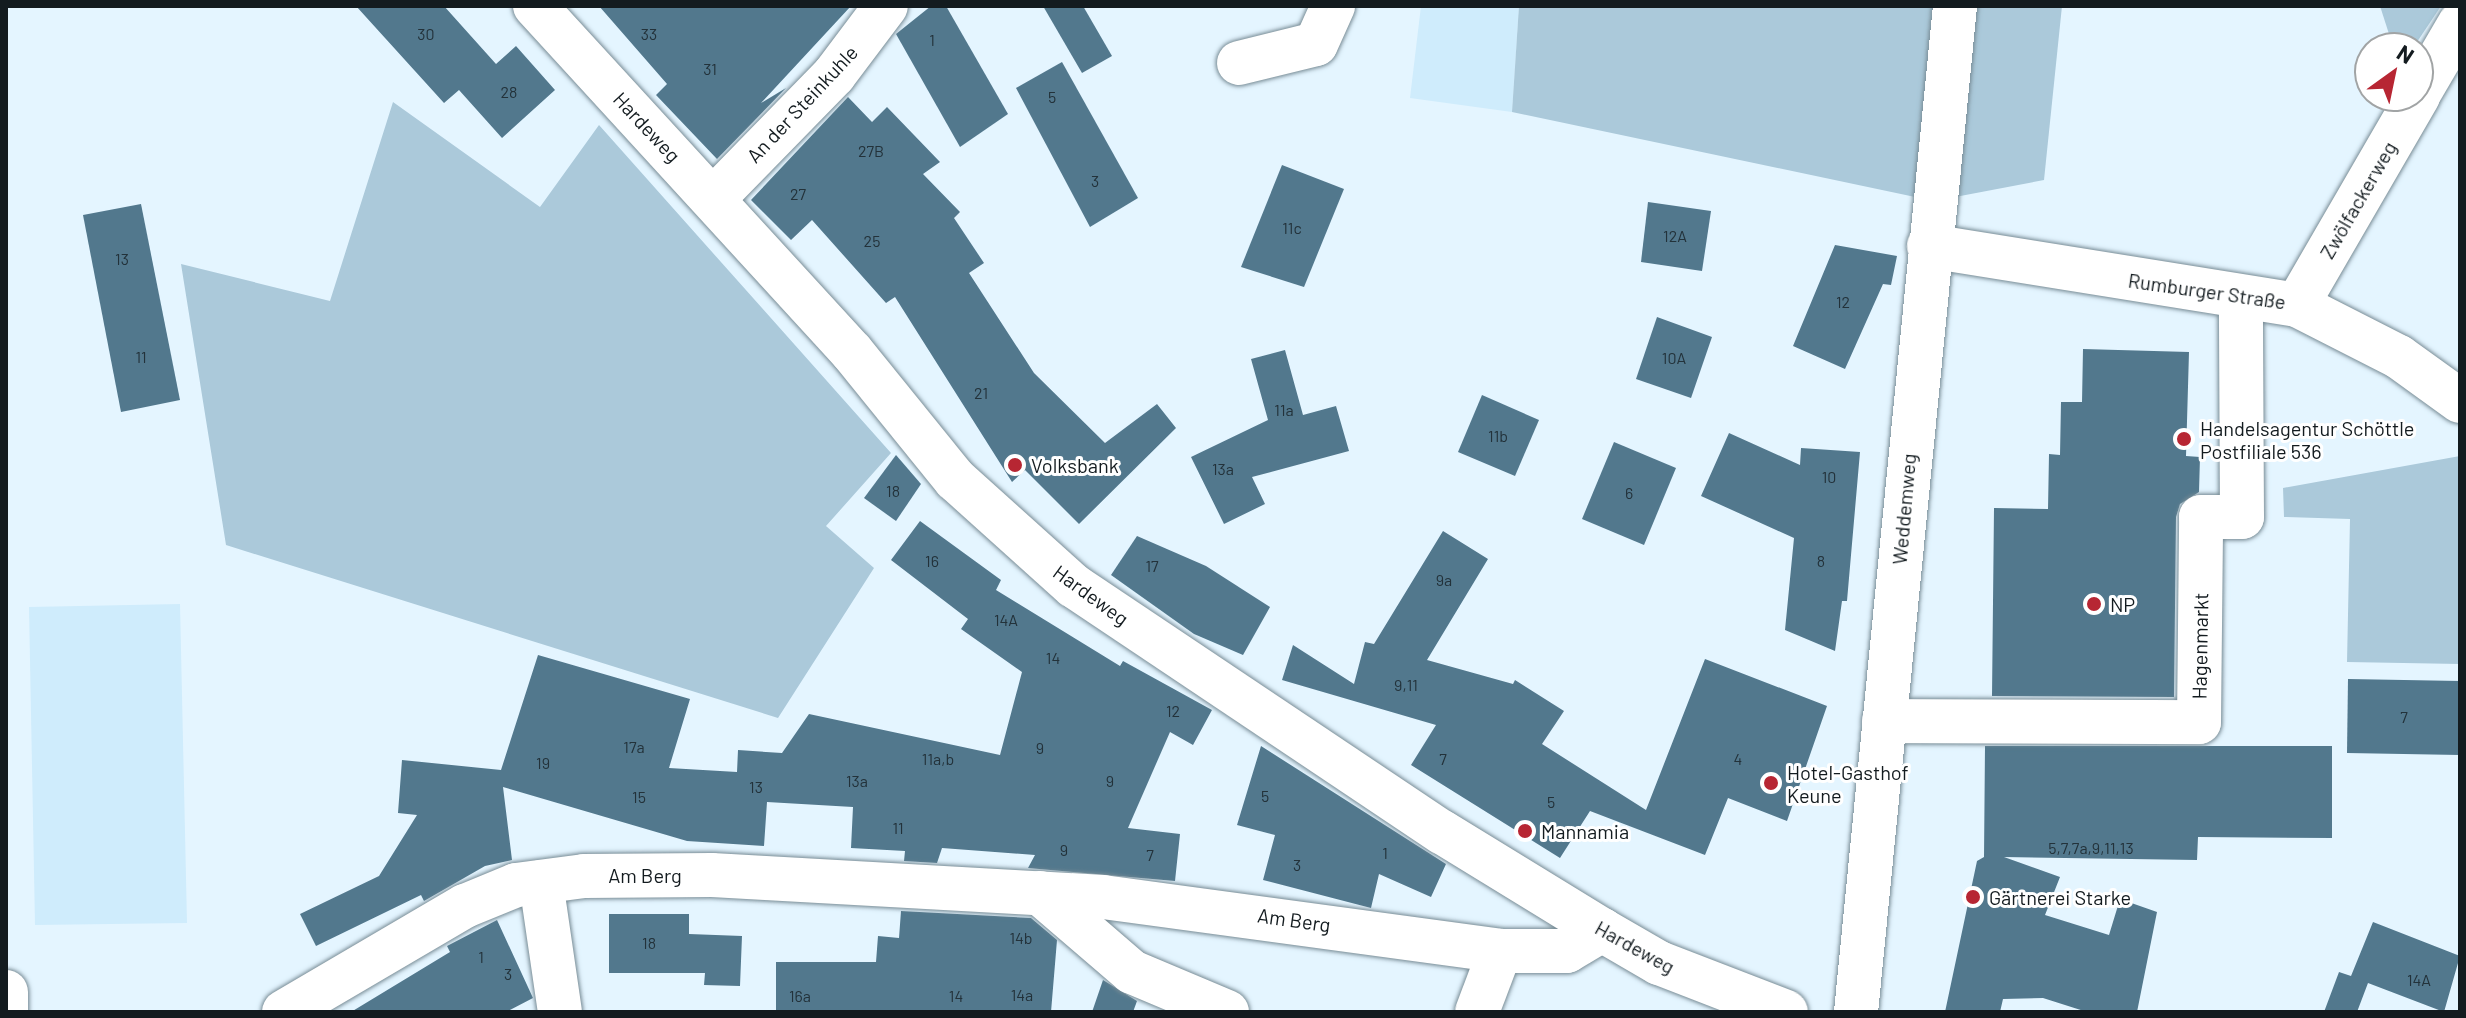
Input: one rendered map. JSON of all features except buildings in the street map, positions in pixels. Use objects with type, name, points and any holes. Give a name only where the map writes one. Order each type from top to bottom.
[{"type":"street","name":"Hardeweg","points":[[535,6],[714,198],[955,479],[1074,586],[1442,832],[1602,930],[1659,963],[1786,1012]]},
{"type":"street","name":"An der Steinkuhle","points":[[714,198],[834,75],[886,6]]},
{"type":"street","points":[[1239,63],[1316,44],[1333,6]]},
{"type":"street","name":"Weddemweg","points":[[1856,1012],[1955,6]]},
{"type":"street","name":"Zwölfackerweg","points":[[2434,68],[2460,23]]},
{"type":"street","name":"Zwölfackerweg","points":[[2297,305],[2409,112]]},
{"type":"street","name":"Rumburger Straße","points":[[1929,246],[2297,305],[2399,357],[2460,401]]},
{"type":"street","name":"Hagenmarkt","points":[[1884,721],[2199,722],[2201,517],[2242,517],[2241,297]]},
{"type":"street","name":"Am Berg","points":[[284,1012],[400,938],[516,885],[541,882],[712,875],[1040,893],[1208,908],[1500,951],[1567,951],[1602,930]]},
{"type":"street","points":[[541,882],[560,1012]]},
{"type":"street","points":[[1040,893],[1132,972],[1227,1012]]},
{"type":"street","points":[[1477,1012],[1500,951]]},
{"type":"street","points":[[6,992],[6,1012]]},
{"type":"shaded area","points":[[1421,6],[1519,6],[1512,112],[1410,98]]},
{"type":"shaded area","points":[[1519,6],[2062,6],[2044,180],[1934,201],[1512,112]]},
{"type":"shaded area","points":[[2380,6],[2441,6],[2424,32],[2388,32]]},
{"type":"shaded area","points":[[393,102],[540,207],[599,125],[891,453],[826,526],[874,568],[778,718],[226,545],[181,264],[330,301]]},
{"type":"shaded area","points":[[2460,456],[2460,664],[2347,662],[2350,519],[2284,517],[2283,488]]},
{"type":"shaded area","points":[[180,604],[187,923],[35,925],[29,607]]},
{"type":"place","name":"Handelsagentur Schöttle Postfiliale 536","points":[[2184,439]]},
{"type":"place","name":"Volksbank","points":[[1015,465]]},
{"type":"place","name":"NP","points":[[2094,604]]},
{"type":"place","name":"Hotel-Gasthof Keune","points":[[1771,783]]},
{"type":"place","name":"Mannamia","points":[[1525,831]]},
{"type":"place","name":"Gärtnerei Starke","points":[[1973,897]]}]
